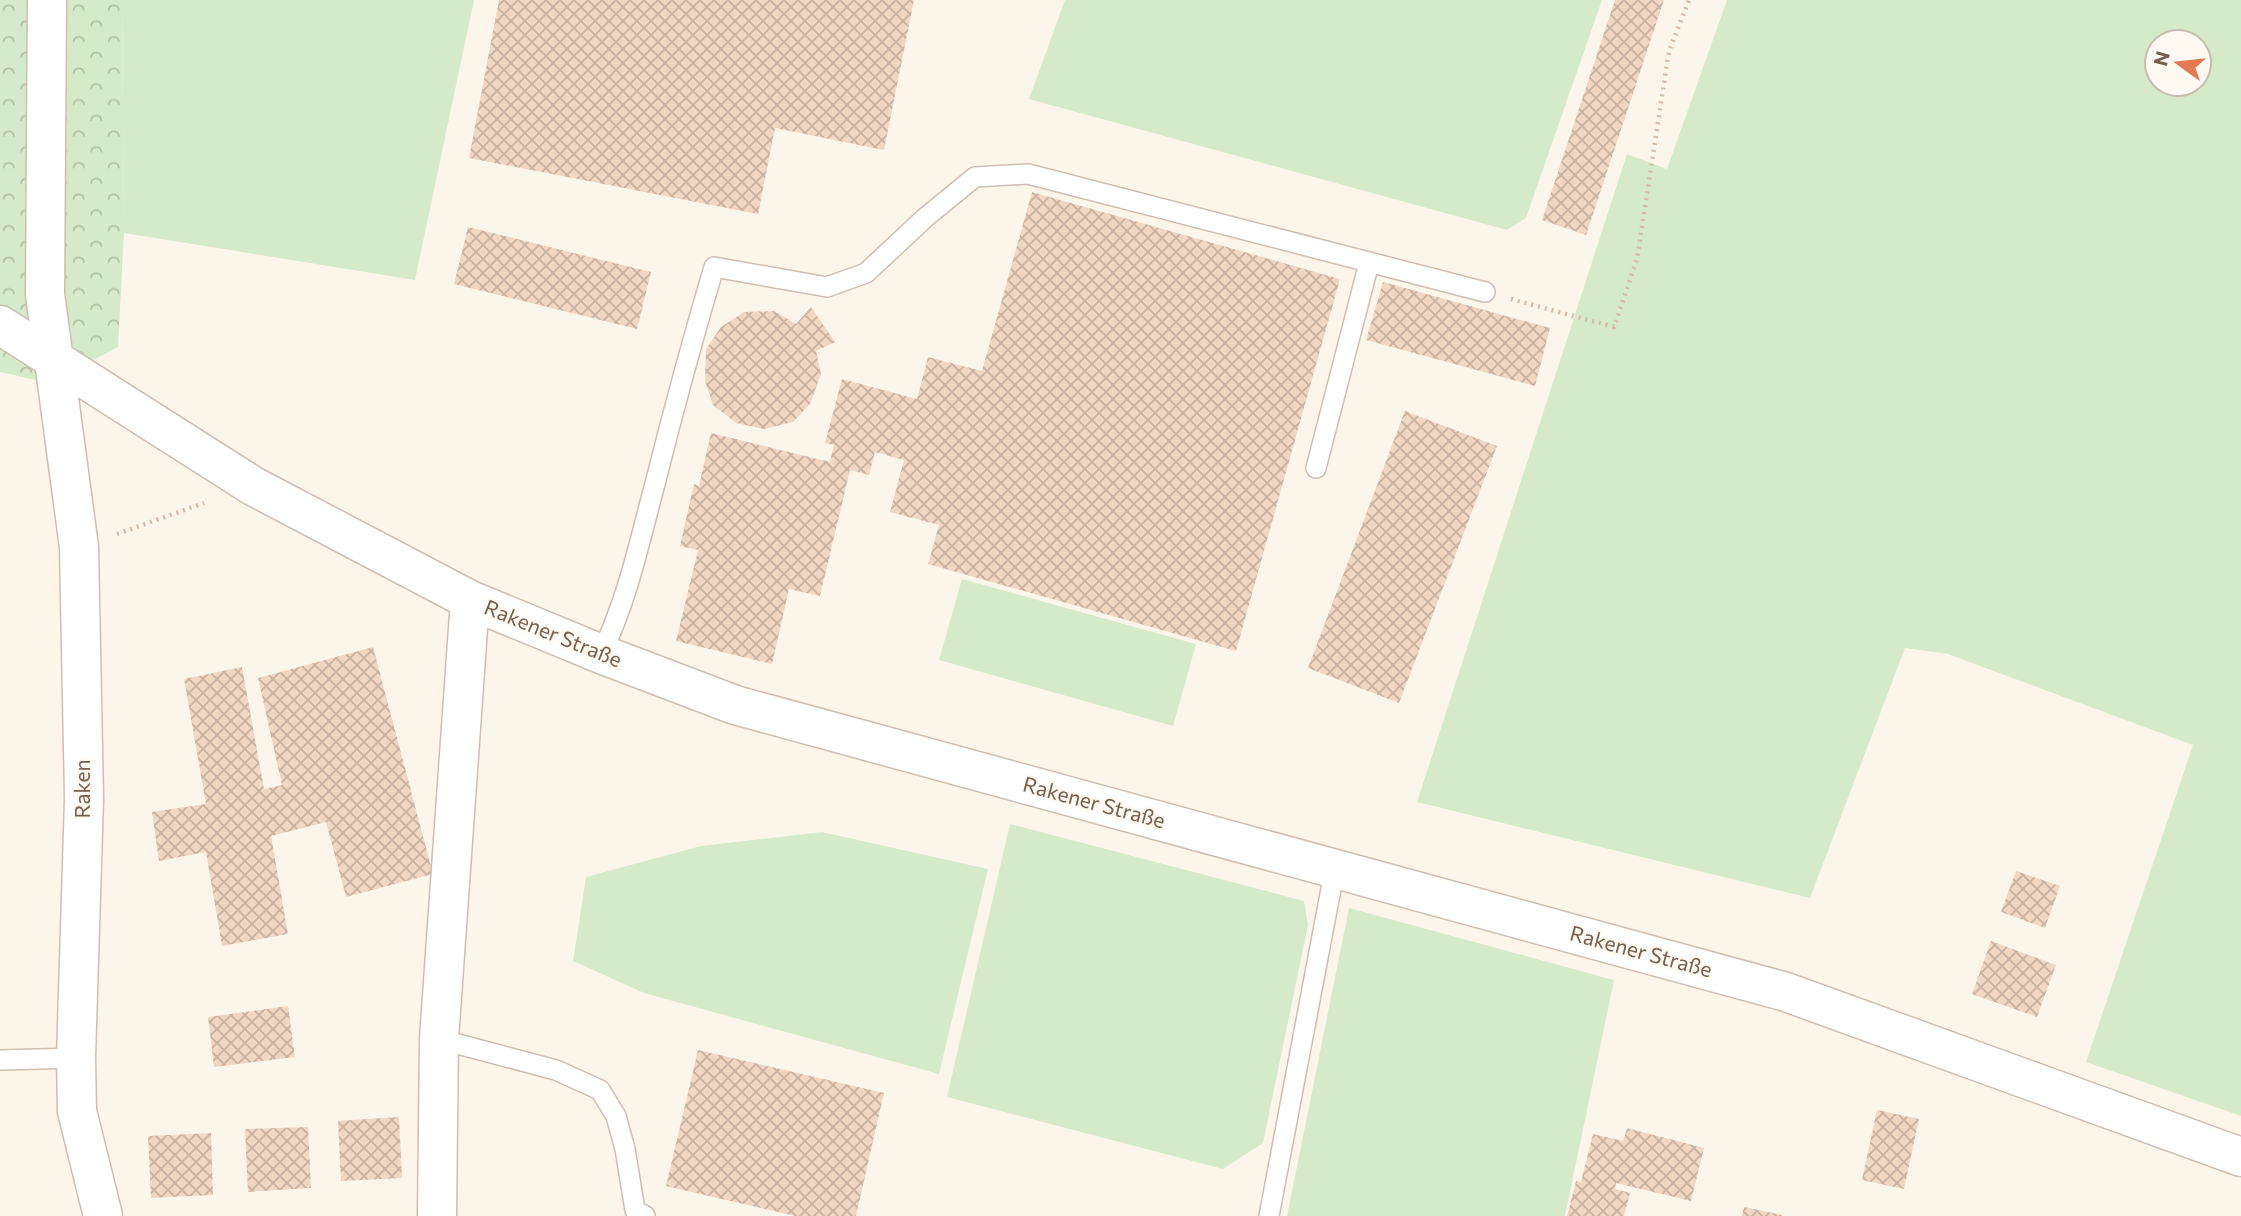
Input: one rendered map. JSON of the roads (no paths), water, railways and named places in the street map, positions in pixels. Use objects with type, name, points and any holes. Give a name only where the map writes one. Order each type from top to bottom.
[{"type":"street","name":"Raken","points":[[47,0],[45,293],[79,547],[84,799],[76,1058],[78,1111],[103,1216]]},
{"type":"street","name":"Rakener Straße","points":[[0,325],[253,486],[470,600],[735,705],[1786,992],[2241,1157]]},
{"type":"street","points":[[437,1216],[439,1040],[470,600]]},
{"type":"lane","points":[[601,654],[630,580],[685,365],[714,267],[827,287],[866,273],[926,217],[975,177],[1028,174],[1485,292]]},
{"type":"lane","points":[[1316,468],[1369,262]]},
{"type":"lane","points":[[1269,1216],[1335,868]]},
{"type":"lane","points":[[439,1040],[556,1070],[600,1090],[616,1116],[625,1149],[635,1210],[645,1216]]},
{"type":"lane","points":[[0,1060],[76,1058]]}]
